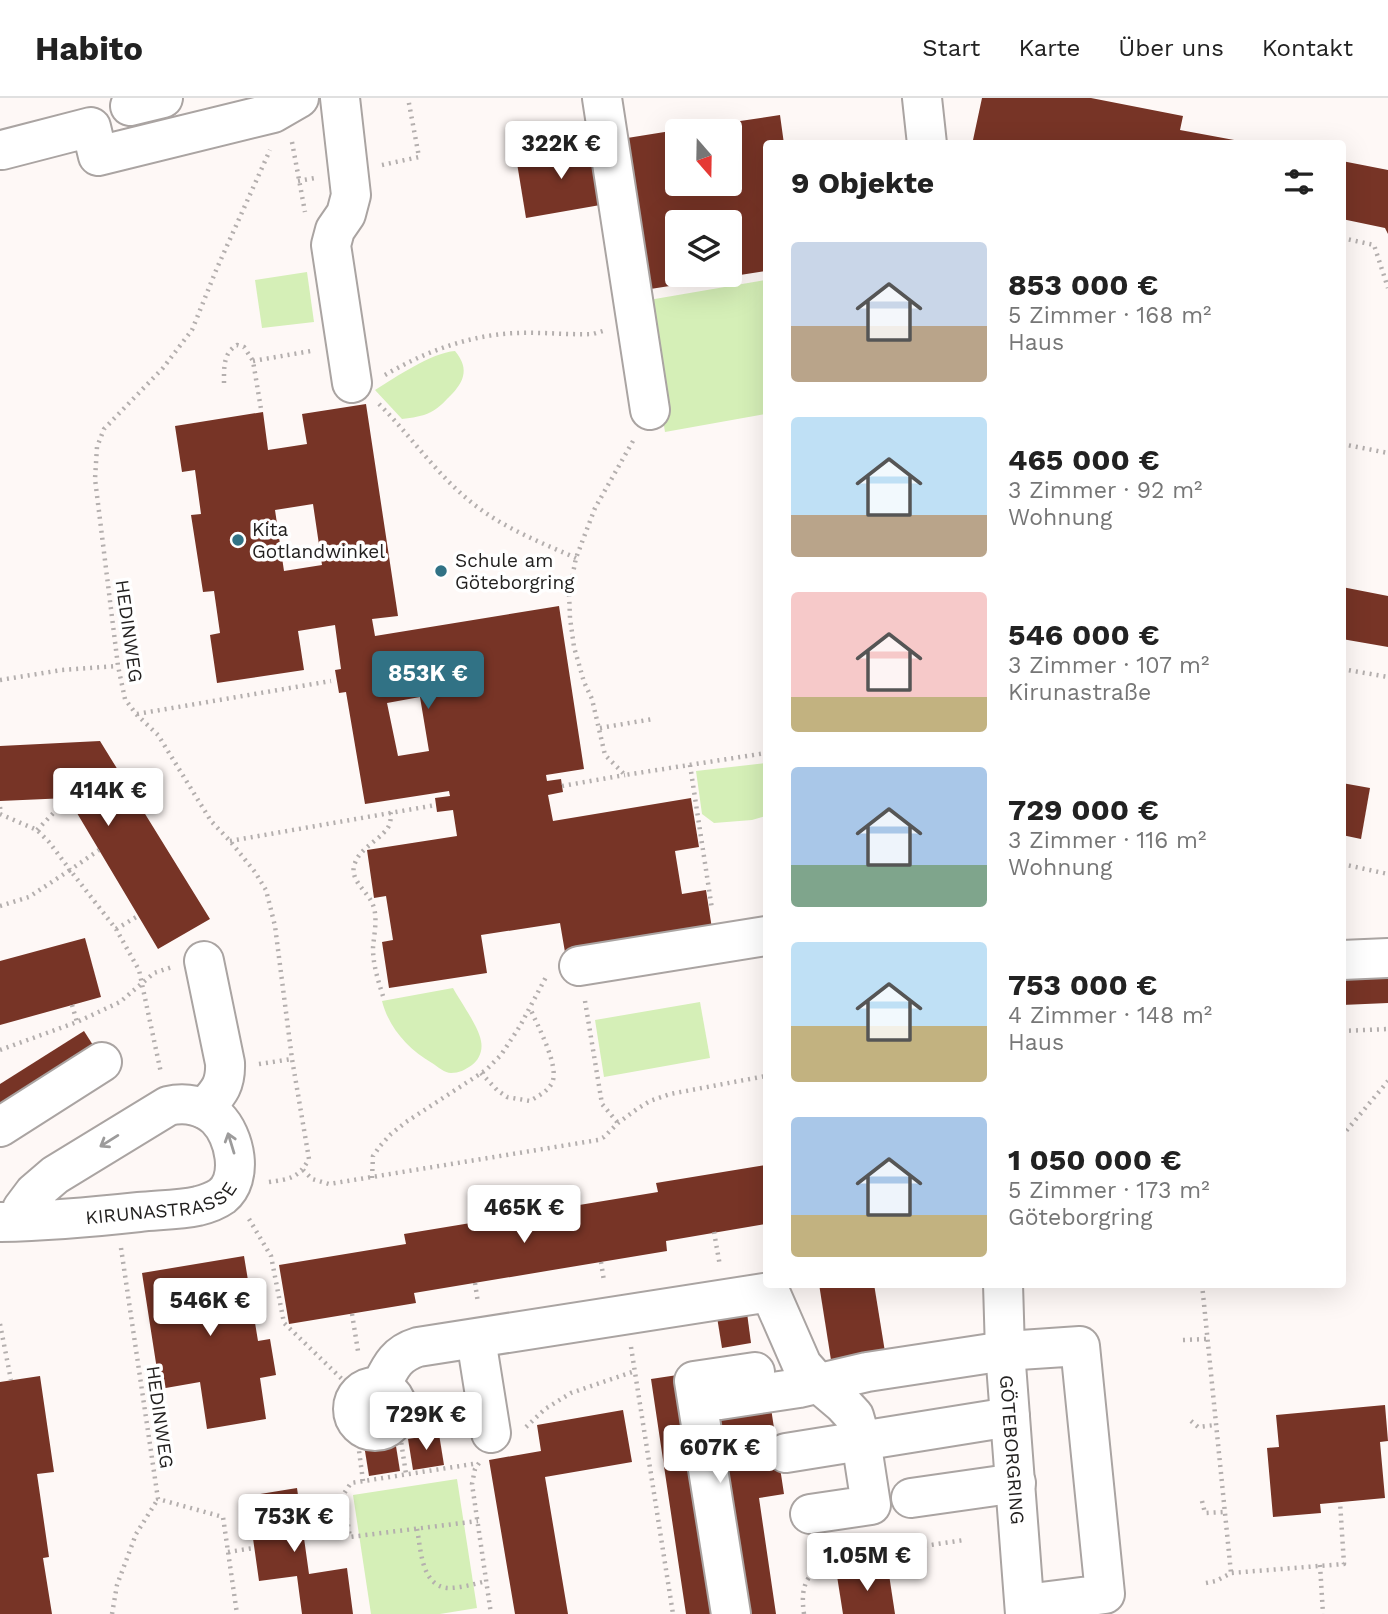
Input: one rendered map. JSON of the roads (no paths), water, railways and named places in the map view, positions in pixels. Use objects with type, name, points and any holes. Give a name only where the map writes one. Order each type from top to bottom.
[{"type":"street","points":[[143,109],[242,98]]},
{"type":"street","points":[[340,98],[351,195],[346,214],[335,230],[331,245],[345,346],[357,387]]},
{"type":"street","points":[[602,98],[650,410]]},
{"type":"street","points":[[922,98],[927,140]]},
{"type":"street","points":[[2,149],[90,127],[98,156],[273,113],[292,102]]},
{"type":"street","points":[[579,966],[763,936]]},
{"type":"street","points":[[1346,960],[1388,958]]},
{"type":"street","points":[[186,1108],[219,1091],[225,1075],[225,1063],[204,961]]},
{"type":"street","points":[[0,1127],[102,1062]]},
{"type":"street","name":"KIRUNASTRASSE","points":[[186,1108],[217,1118],[228,1133],[234,1150],[235,1169],[230,1187],[214,1201],[197,1206],[116,1215],[10,1222],[55,1175],[186,1108]]},
{"type":"street","name":"GÖTEBORGRING","points":[[1003,1288],[1005,1350],[1025,1609]]},
{"type":"street","points":[[374,1409],[392,1363],[407,1350],[770,1292],[810,1374],[854,1416],[862,1440],[871,1505],[810,1514]]},
{"type":"street","points":[[476,1339],[494,1445]]},
{"type":"street","points":[[731,1614],[694,1381],[867,1372],[1005,1350],[1080,1346],[1105,1594],[1025,1609]]},
{"type":"street","points":[[720,1400],[799,1388],[810,1374]]},
{"type":"street","points":[[786,1453],[1010,1417]]},
{"type":"street","points":[[911,1498],[1016,1483]]},
{"type":"place","name":"Kita Gotlandwinkel","points":[[238,540]]},
{"type":"place","name":"Schule am Göteborgring","points":[[441,571]]}]
